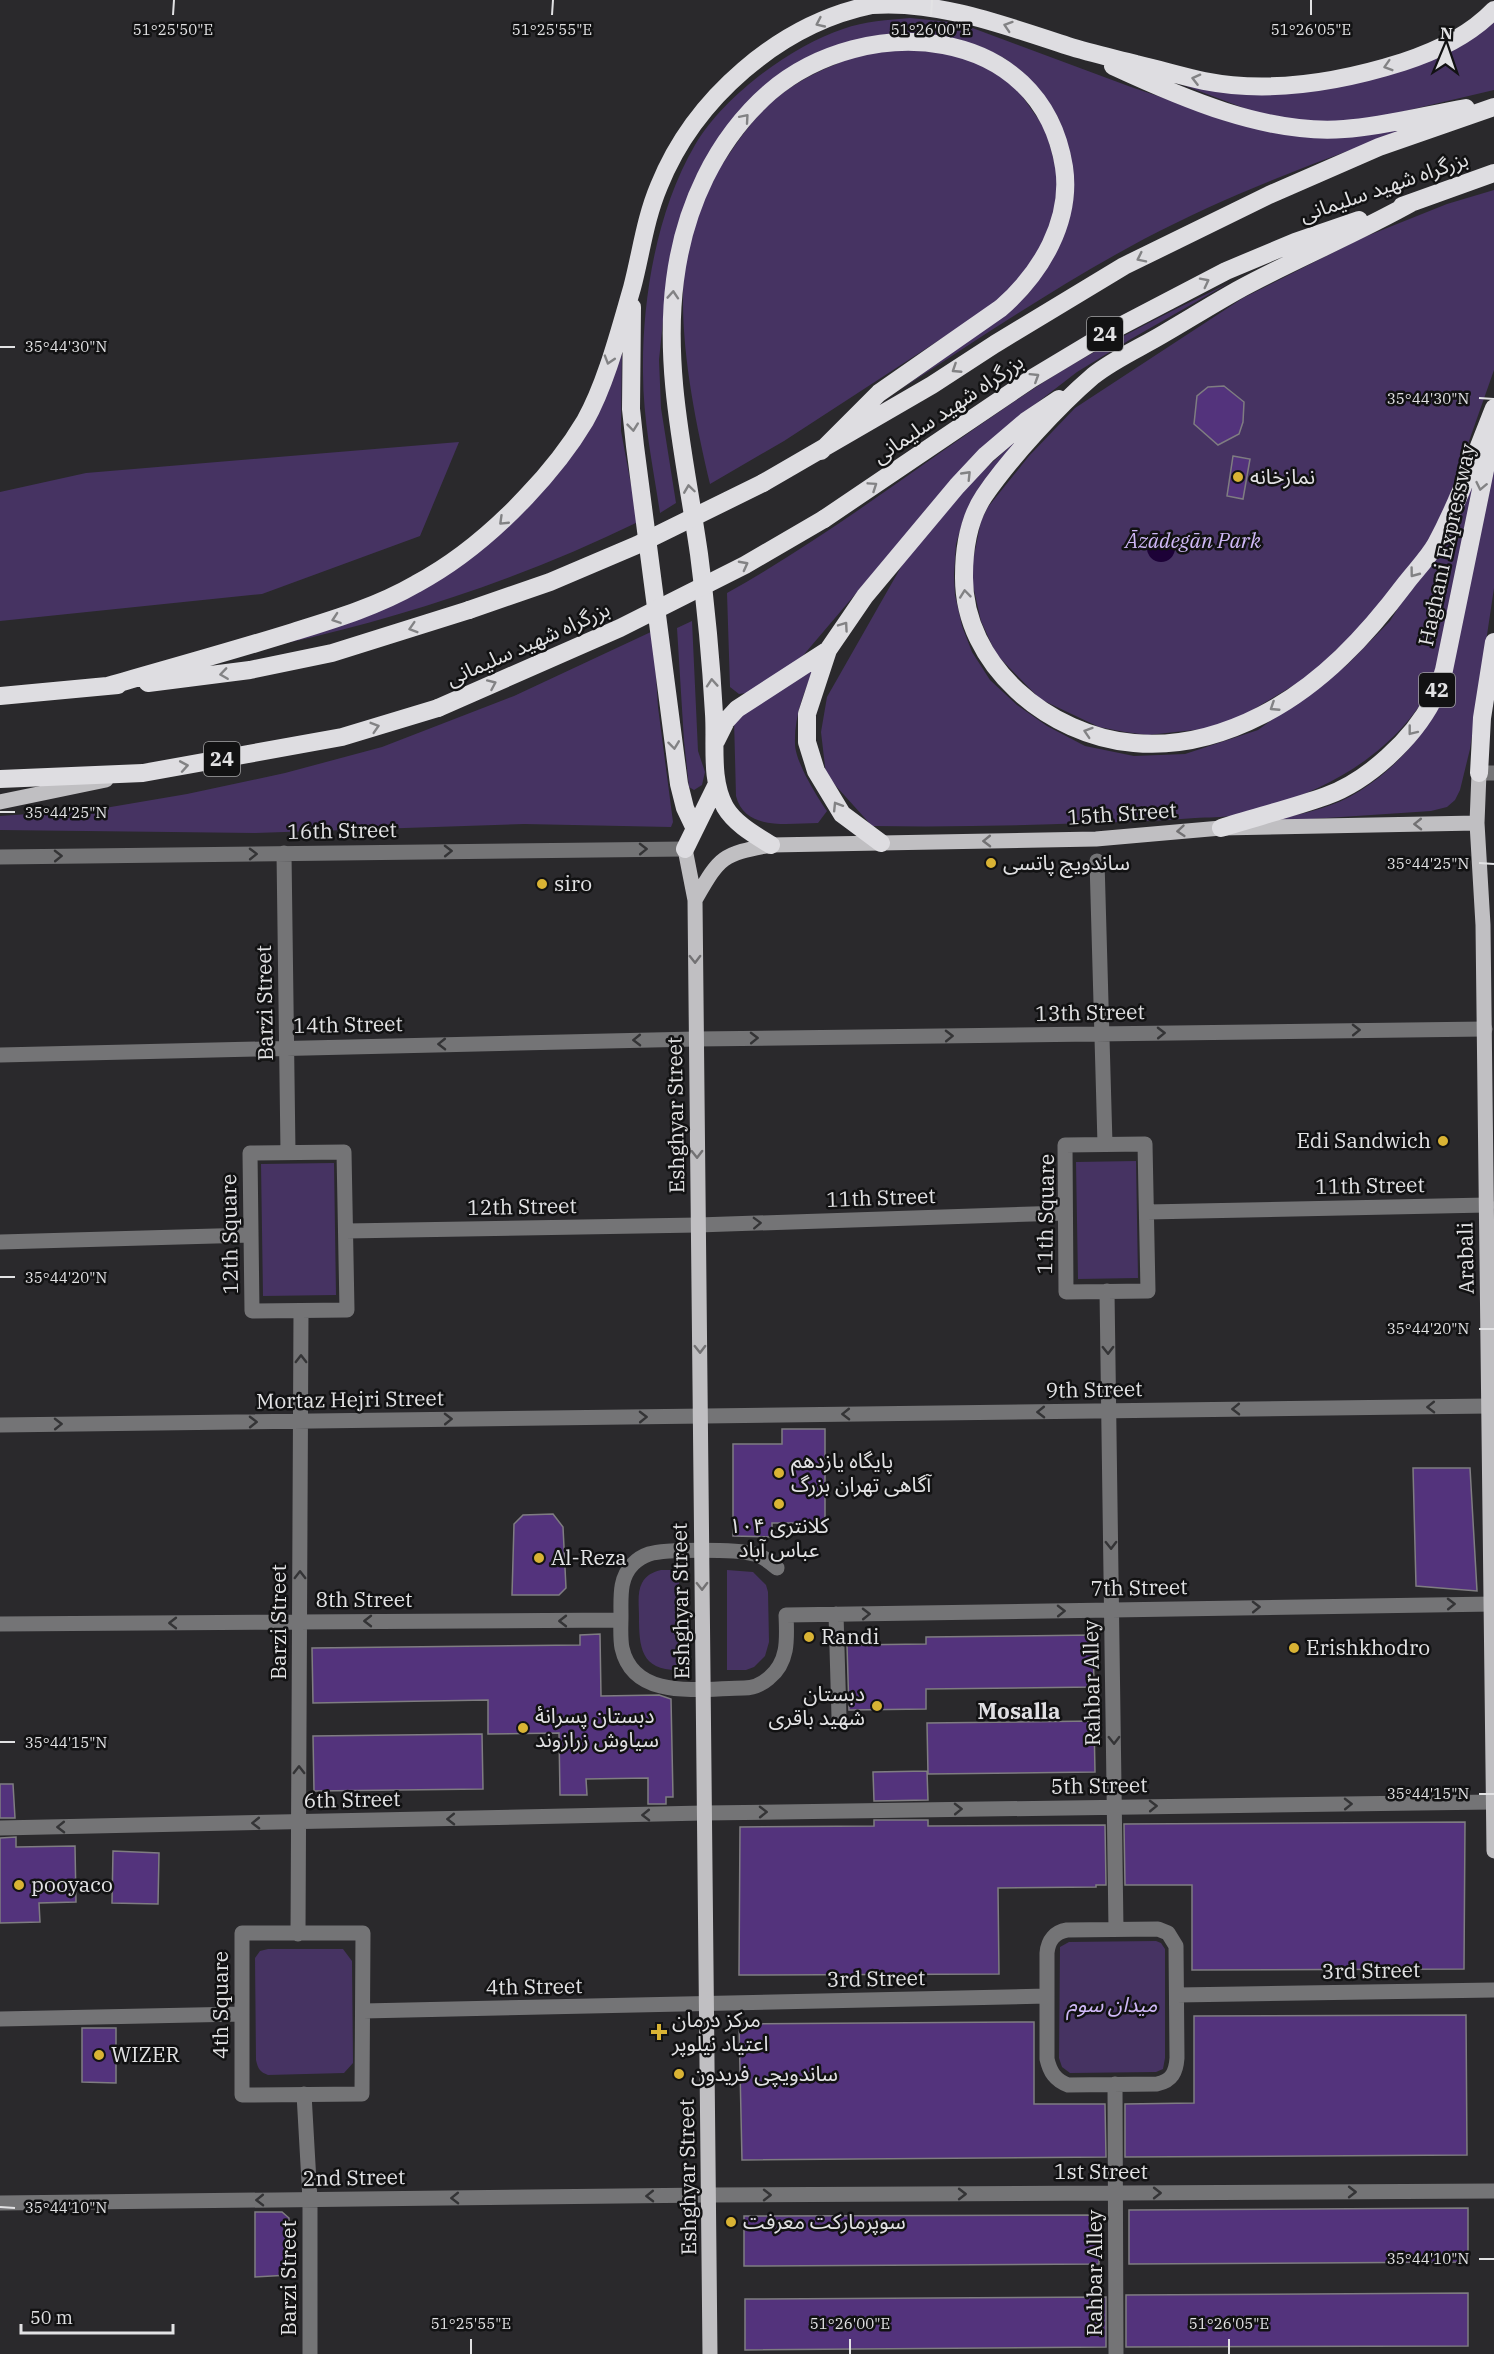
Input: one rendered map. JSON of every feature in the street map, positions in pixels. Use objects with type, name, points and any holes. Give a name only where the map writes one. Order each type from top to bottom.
[{"type":"highway","points":[[108,686],[254,644],[362,609],[415,585],[477,543],[498,525],[534,489],[585,420],[605,375],[633,284],[642,240],[659,186],[680,146],[701,116],[733,80],[777,44],[824,20],[874,5],[931,3],[1073,48],[1206,81],[1241,86],[1298,85],[1354,77],[1422,56],[1472,30],[1494,10]]},
{"type":"highway","points":[[771,845],[737,821],[725,808],[716,786],[716,741],[708,620],[676,412],[671,339],[674,281],[681,246],[692,207],[708,169],[722,146],[763,99],[796,74],[837,54],[878,43],[915,41],[947,45],[970,52],[998,64],[1019,79],[1037,99],[1053,127],[1062,153],[1066,180],[1063,207],[1056,233],[1042,262],[1020,291],[974,328],[879,393],[821,451]]},
{"type":"highway","points":[[1073,48],[1161,88],[1279,126],[1320,130],[1344,129],[1494,103]]},
{"type":"highway","name":"بزرگراه شهید سلیمانی","points":[[108,686],[174,681],[261,668],[332,652],[469,610],[550,582],[637,545],[763,483],[932,385],[1124,266],[1269,195],[1379,147],[1494,107]]},
{"type":"highway","name":"بزرگراه شهید سلیمانی","points":[[143,772],[342,737],[438,708],[620,628],[745,565],[824,519],[1031,379],[1111,331],[1226,271],[1295,242],[1494,173]]},
{"type":"highway","points":[[881,843],[842,814],[816,771],[807,742],[807,714],[828,650],[865,596],[917,531],[986,455],[1026,421],[1095,375],[1239,289],[1378,222],[1413,202]]},
{"type":"highway","points":[[633,284],[631,409],[634,437],[679,784],[685,808],[694,827]]},
{"type":"highway","points":[[1095,375],[1036,434],[984,496],[974,514],[968,533],[964,560],[964,587],[967,613],[978,638],[994,667],[1017,691],[1049,714],[1081,730],[1131,743],[1160,744],[1191,740],[1220,732],[1263,714],[1327,670],[1357,642],[1387,608],[1435,546],[1494,408]]},
{"type":"highway","name":"Haghani Expressway","points":[[1221,828],[1328,795],[1355,781],[1386,759],[1406,739],[1425,714],[1434,698],[1444,670],[1494,429]]},
{"type":"highway","name":"42","points":[[1486,773],[1482,718],[1494,642]]},
{"type":"highway","points":[[716,741],[726,721],[738,709],[828,650]]},
{"type":"highway","name":"24","points":[[0,696],[108,686]]},
{"type":"highway","name":"24","points":[[0,779],[143,772]]},
{"type":"highway","points":[[685,849],[716,786]]},
{"type":"main road","points":[[0,802],[143,772]]},
{"type":"main road","name":"Arabali","points":[[1486,773],[1477,823],[1489,925],[1485,1029],[1490,1067],[1487,1205],[1491,1235],[1489,1406],[1492,1431],[1494,1851]]},
{"type":"main road","name":"15th Street","points":[[694,900],[718,862],[737,851],[771,845],[1096,839],[1221,828],[1477,823]]},
{"type":"main road","name":"Eshghyar Street","points":[[685,849],[694,900],[710,2354]]},
{"type":"street","name":"16th Street","points":[[0,857],[685,849]]},
{"type":"street","name":"Barzi Street","points":[[284,853],[288,1152]]},
{"type":"street","points":[[1097,861],[1105,1144]]},
{"type":"street","name":"13th Street","points":[[696,1039],[1485,1029]]},
{"type":"street","name":"14th Street","points":[[0,1055],[696,1039]]},
{"type":"street","name":"11th Square","points":[[1145,1144],[1147,1212],[1148,1291],[1066,1292],[1065,1145],[1145,1144]]},
{"type":"street","name":"12th Square","points":[[344,1152],[345,1231],[346,1310],[252,1311],[250,1153],[344,1152]]},
{"type":"street","name":"11th Street","points":[[1147,1212],[1487,1205]]},
{"type":"street","name":"11th Street","points":[[698,1225],[1065,1213]]},
{"type":"street","name":"12th Street","points":[[345,1231],[698,1225]]},
{"type":"street","points":[[0,1242],[251,1235]]},
{"type":"street","name":"Rahbar Alley","points":[[1107,1291],[1116,1929]]},
{"type":"street","name":"Barzi Street","points":[[298,1934],[301,1311]]},
{"type":"street","name":"9th Street","points":[[700,1416],[1489,1406]]},
{"type":"street","name":"Mortaz Hejri Street","points":[[0,1425],[700,1416]]},
{"type":"street","points":[[703,1688],[663,1688],[641,1679],[625,1658],[621,1646],[623,1582],[633,1564],[650,1554],[751,1553],[760,1556],[777,1568]]},
{"type":"street","name":"7th Street","points":[[703,1688],[749,1688],[763,1683],[774,1674],[785,1654],[786,1615],[1493,1604]]},
{"type":"street","points":[[836,1614],[839,1717]]},
{"type":"street","name":"8th Street","points":[[0,1624],[621,1620]]},
{"type":"street","name":"5th Street","points":[[704,1814],[1493,1802]]},
{"type":"street","name":"6th Street","points":[[0,1828],[704,1814]]},
{"type":"street","points":[[1158,1929],[1172,1937],[1176,1946],[1177,1995],[1176,2071],[1168,2080],[1157,2084],[1068,2085],[1052,2073],[1047,2059],[1047,1947],[1053,1937],[1067,1930],[1158,1929]]},
{"type":"street","name":"4th Square","points":[[242,1933],[363,1934],[363,2011],[362,2094],[242,2095],[242,1933]]},
{"type":"street","name":"3rd Street","points":[[1177,1995],[1494,1990]]},
{"type":"street","name":"3rd Street","points":[[706,2004],[1047,1996]]},
{"type":"street","name":"4th Street","points":[[363,2011],[706,2004]]},
{"type":"street","points":[[0,2019],[242,2014]]},
{"type":"street","name":"Rahbar Alley","points":[[1114,2084],[1116,2354]]},
{"type":"street","name":"Barzi Street","points":[[304,2094],[309,2200],[310,2354]]},
{"type":"street","name":"1st Street","points":[[709,2195],[1494,2191]]},
{"type":"street","name":"2nd Street","points":[[0,2203],[709,2195]]},
{"type":"green space","points":[[910,18],[959,23],[1131,87],[1256,129],[1448,116],[1256,187],[1144,239],[1051,293],[900,390],[1002,317],[1028,294],[1047,267],[1067,147],[1058,117],[1039,90],[1020,70],[1004,58],[984,48],[960,40],[915,33],[871,37],[833,48],[737,116],[668,271],[659,360],[661,408],[676,503],[660,513],[645,408],[643,344],[654,255],[682,170],[707,127],[723,109],[760,75],[781,61],[823,37],[851,26]]},
{"type":"green space","points":[[1494,20],[1494,90],[1354,123],[1310,124],[1257,113],[1162,77],[1300,91]]},
{"type":"green space","points":[[923,48],[977,62],[1015,86],[1046,130],[1058,177],[1056,207],[1050,233],[1035,262],[993,305],[784,441],[710,484],[686,358],[683,293],[690,231],[702,198],[744,132],[777,97],[790,88],[818,72],[860,54]]},
{"type":"green space","name":"Āzādegān Park","points":[[1494,190],[1494,370],[1449,498],[1431,539],[1374,614],[1309,676],[1239,718],[1203,729],[1148,735],[1125,732],[1099,727],[1040,699],[996,654],[981,621],[973,586],[973,560],[981,521],[988,507],[1029,456],[1075,408],[1243,298],[1362,238],[1447,204]]},
{"type":"green space","points":[[1229,283],[1077,372],[1016,419],[972,457],[795,665],[753,692],[739,694],[730,687],[727,593],[802,548],[1043,383],[1121,337]]},
{"type":"green space","points":[[622,343],[621,431],[638,522],[552,560],[464,594],[374,621],[282,644],[363,616],[523,510]]},
{"type":"green space","points":[[1033,425],[963,520],[956,544],[954,575],[955,595],[962,626],[972,652],[990,680],[1017,705],[1047,726],[1085,746],[1134,756],[1185,754],[1258,730],[1347,665],[1390,621],[1462,507],[1479,471],[1435,679],[1419,706],[1400,730],[1352,770],[1296,797],[1236,815],[1154,821],[1033,825],[872,826],[826,775],[821,732],[827,697],[905,560],[949,507],[984,470]]},
{"type":"green space","points":[[459,442],[420,536],[262,594],[0,621],[0,492],[86,473]]},
{"type":"green space","points":[[1494,454],[1494,588],[1470,749],[1460,790],[1455,800],[1447,807],[1431,811],[1251,823],[1311,811],[1356,793],[1389,769],[1429,723],[1439,706]]},
{"type":"green space","points":[[692,621],[698,751],[705,772],[702,785],[694,790],[689,787],[684,741],[677,628]]},
{"type":"green space","points":[[653,631],[658,707],[673,822],[671,827],[524,824],[255,833],[0,830],[0,816],[99,809],[187,794],[285,773],[382,747],[514,696]]},
{"type":"green space","points":[[815,667],[801,704],[796,724],[795,744],[802,769],[827,811],[818,823],[782,824],[759,820],[749,815],[741,807],[736,796],[734,719]]},
{"type":"green space","points":[[1136,1161],[1138,1278],[1078,1279],[1076,1162]]},
{"type":"green space","points":[[334,1163],[336,1295],[263,1296],[261,1164]]},
{"type":"green space","points":[[661,1570],[679,1570],[680,1670],[667,1669],[650,1662],[645,1655],[640,1638],[639,1591],[646,1578]]},
{"type":"green space","points":[[727,1570],[753,1572],[766,1585],[768,1592],[769,1642],[765,1656],[754,1667],[746,1670],[727,1670]]},
{"type":"green space","name":"میدان سوم","points":[[1156,1941],[1161,1943],[1165,1949],[1165,2058],[1163,2069],[1156,2072],[1070,2073],[1062,2067],[1059,2058],[1060,1947],[1069,1942]]},
{"type":"green space","points":[[268,1949],[343,1949],[352,1961],[353,2063],[344,2073],[268,2075],[259,2068],[256,2060],[255,1958],[260,1951]]},
{"type":"shaded area","points":[[1161,534],[1171,538],[1175,548],[1171,558],[1161,562],[1151,558],[1147,548],[1151,538]]},
{"type":"building","points":[[1224,386],[1244,402],[1243,422],[1239,434],[1218,445],[1194,424],[1197,396],[1208,387]]},
{"type":"building","name":"نمازخانه","points":[[1233,456],[1250,459],[1243,499],[1227,496]]},
{"type":"building","points":[[782,1429],[825,1429],[825,1523],[772,1523],[772,1537],[733,1536],[733,1444],[782,1444]]},
{"type":"building","points":[[1413,1468],[1470,1468],[1477,1591],[1416,1586]]},
{"type":"building","name":"Al-Reza","points":[[553,1514],[563,1527],[566,1588],[559,1595],[512,1595],[514,1524],[523,1515]]},
{"type":"building","points":[[600,1634],[601,1696],[659,1695],[671,1699],[673,1797],[666,1797],[666,1804],[648,1804],[648,1778],[586,1779],[587,1795],[560,1795],[559,1733],[488,1734],[488,1700],[313,1703],[312,1648],[580,1645],[580,1635]]},
{"type":"building","points":[[1093,1635],[1094,1687],[926,1689],[926,1709],[849,1710],[847,1645],[926,1644],[926,1637]]},
{"type":"building","points":[[1094,1721],[1095,1772],[928,1774],[927,1723]]},
{"type":"building","points":[[482,1734],[483,1789],[314,1791],[313,1736]]},
{"type":"building","points":[[927,1771],[928,1800],[874,1801],[873,1772]]},
{"type":"building","points":[[0,1784],[13,1784],[15,1818],[0,1818]]},
{"type":"building","points":[[874,1820],[928,1820],[928,1826],[1105,1825],[1106,1885],[998,1888],[999,1974],[739,1975],[740,1827],[874,1826]]},
{"type":"building","points":[[1465,1822],[1464,1969],[1192,1970],[1192,1885],[1125,1885],[1124,1824]]},
{"type":"building","points":[[16,1837],[16,1847],[75,1846],[76,1902],[39,1903],[40,1922],[0,1923],[0,1838]]},
{"type":"building","points":[[113,1851],[159,1853],[158,1904],[112,1903]]},
{"type":"building","points":[[1466,2015],[1467,2155],[1125,2157],[1125,2104],[1194,2103],[1194,2016]]},
{"type":"building","points":[[1034,2022],[1034,2104],[1105,2104],[1106,2157],[742,2160],[739,2024]]},
{"type":"building","name":"WIZER","points":[[82,2028],[116,2028],[116,2083],[82,2082]]},
{"type":"building","points":[[1468,2208],[1468,2262],[1129,2264],[1129,2210]]},
{"type":"building","points":[[255,2212],[282,2212],[289,2218],[289,2275],[255,2277]]},
{"type":"building","points":[[1099,2215],[1099,2264],[744,2266],[744,2216]]},
{"type":"building","points":[[1468,2293],[1468,2346],[1126,2347],[1126,2295]]},
{"type":"building","points":[[1106,2297],[1106,2347],[745,2350],[745,2299]]},
{"type":"place","name":"نمازخانه","points":[[1238,477]]},
{"type":"place","name":"ساندویچ پاتسی","points":[[991,863]]},
{"type":"place","name":"siro","points":[[542,884]]},
{"type":"place","name":"Edi Sandwich","points":[[1443,1141]]},
{"type":"place","name":"پایگاه یازدهم آگاهی تهران بزرگ","points":[[779,1473]]},
{"type":"place","name":"کلانتری ۱۰۴ عباس آباد","points":[[779,1504]]},
{"type":"place","name":"Al-Reza","points":[[539,1558]]},
{"type":"place","name":"Randi","points":[[809,1637]]},
{"type":"place","name":"Erishkhodro","points":[[1294,1648]]},
{"type":"place","name":"دبستان شهید باقری","points":[[877,1706]]},
{"type":"place","name":"دبستان پسرانهٔ سیاوش زرازوند","points":[[523,1728]]},
{"type":"place","name":"pooyaco","points":[[19,1885]]},
{"type":"place","name":"مرکز درمان اعتیاد نیلوپر","points":[[659,2032]]},
{"type":"place","name":"WIZER","points":[[99,2055]]},
{"type":"place","name":"ساندویچی فریدون","points":[[679,2074]]},
{"type":"place","name":"سوپرمارکت معرفت","points":[[731,2222]]},
{"type":"district","name":"Mosalla","points":[[1019,1711]]}]
